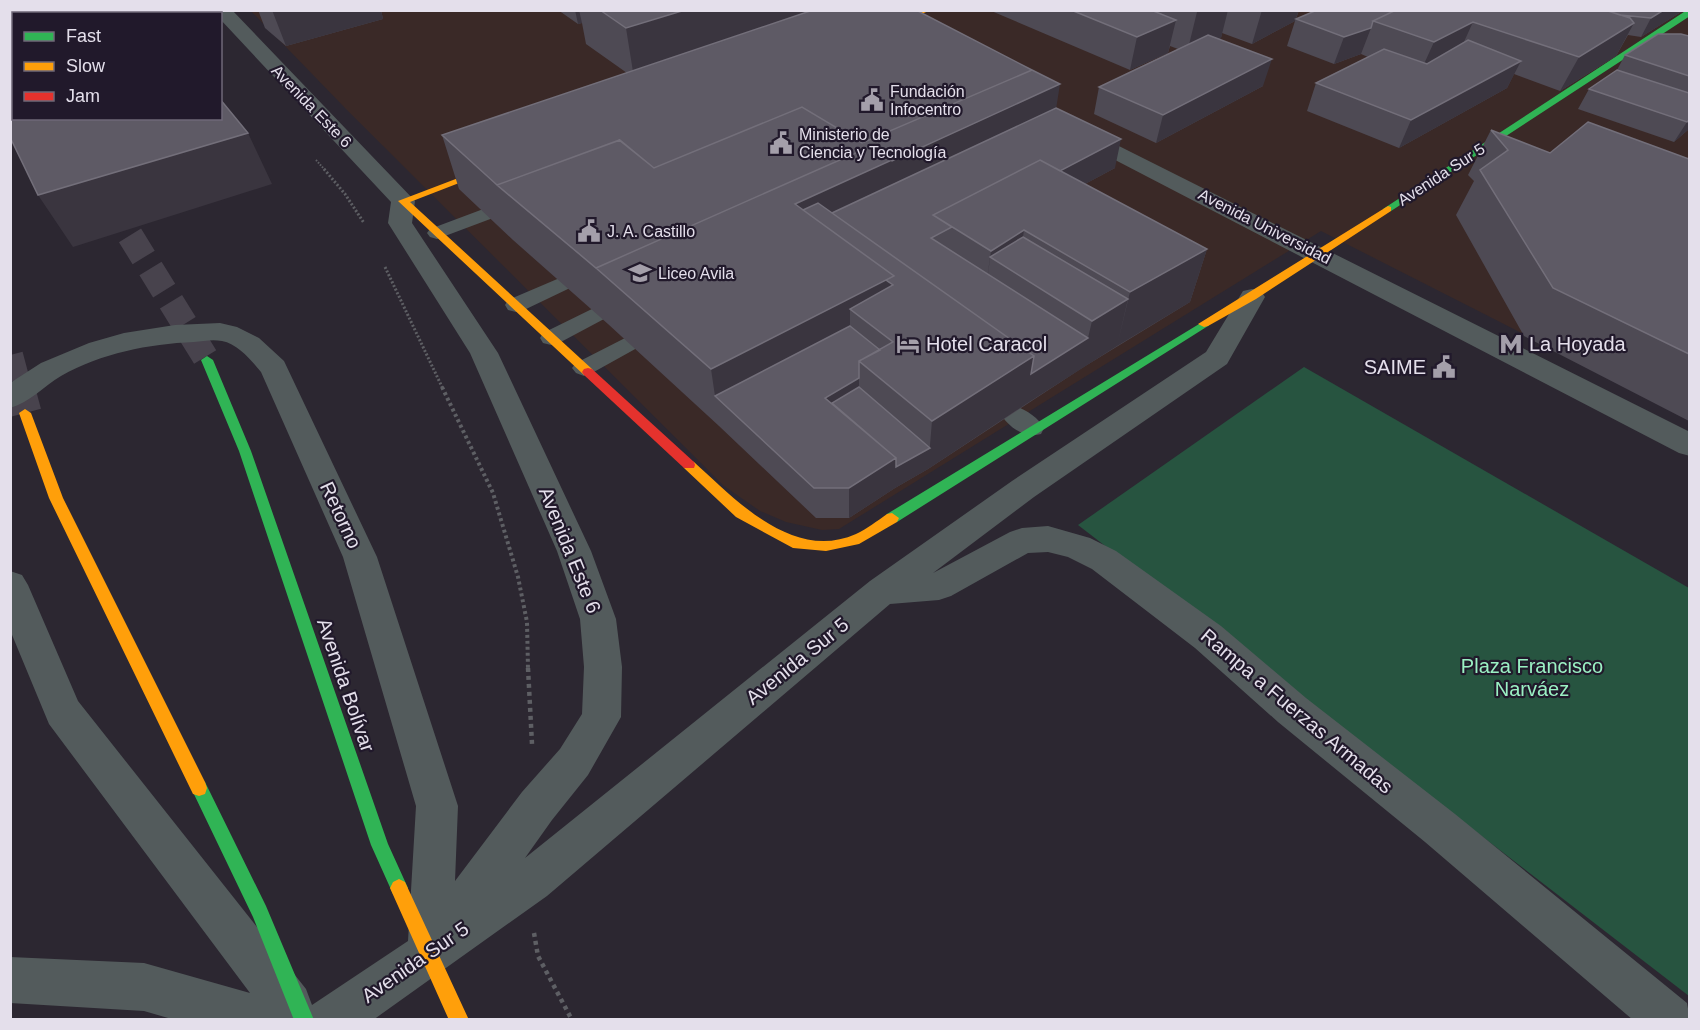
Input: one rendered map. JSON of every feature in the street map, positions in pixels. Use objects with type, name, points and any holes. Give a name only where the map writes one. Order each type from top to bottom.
[{"type":"street","name":"Avenida Este 6","points":[[222,10],[403,201],[741,513],[793,543],[826,546]]},
{"type":"street","points":[[868,29],[928,10]]},
{"type":"street","name":"Avenida Sur 5","points":[[826,546],[859,539],[1032,428],[1177,339],[1252,297],[1689,12]]},
{"type":"street","points":[[868,29],[896,40]]},
{"type":"street","points":[[1606,46],[1649,60]]},
{"type":"street","name":"Avenida Universidad","points":[[1053,119],[1689,445]]},
{"type":"street","points":[[403,201],[510,161]]},
{"type":"street","name":"Avenida Este 6","points":[[403,201],[400,223],[484,353],[574,551],[598,619],[603,667],[601,717],[574,762],[537,806],[430,953]]},
{"type":"street","name":"Avenida Sur 5","points":[[330,1020],[430,953],[531,880],[882,591],[1023,489],[1217,358],[1252,297]]},
{"type":"street","name":"Retorno","points":[[18,405],[24,385],[70,362],[122,342],[172,333],[229,332],[253,345],[274,368],[360,557],[437,806],[430,953]]},
{"type":"street","name":"Avenida Bolívar","points":[[207,360],[245,451],[380,845],[459,1020]]},
{"type":"street","points":[[18,405],[56,498],[260,912],[304,1020]]},
{"type":"street","name":"Rampa a Fuerzas Armadas","points":[[882,591],[939,586],[1022,541],[1048,539],[1078,547],[1104,560],[1208,637],[1292,710],[1449,835],[1670,1020]]},
{"type":"street","points":[[10,585],[63,712],[299,1020]]},
{"type":"street","points":[[10,980],[144,987],[261,1020]]},
{"type":"lane","points":[[437,233],[486,214]]},
{"type":"lane","points":[[516,305],[562,283]]},
{"type":"lane","points":[[551,338],[596,314]]},
{"type":"lane","points":[[584,368],[628,343]]},
{"type":"lane","points":[[1012,413],[1032,428]]},
{"type":"path","points":[[315,159],[345,194],[369,232]]},
{"type":"path","points":[[384,264],[493,493],[515,567],[527,622],[528,685],[537,806]]},
{"type":"path","points":[[531,880],[529,900],[538,956],[572,1020]]},
{"type":"shaded area","points":[[251,11],[1689,11],[1689,418],[1321,231],[839,529],[822,530],[786,522],[760,511],[724,486],[346,109]]},
{"type":"green space","name":"Plaza Francisco Narváez","points":[[1304,367],[1689,588],[1689,996],[1078,525]]},
{"type":"building","points":[[10,10],[148,10],[150,12],[12,12],[12,120],[222,120],[222,101],[248,133],[38,195],[10,137]]},
{"type":"building","points":[[600,10],[685,10],[626,28]]},
{"type":"building","points":[[813,10],[916,10],[1032,70],[862,143],[802,107],[654,168],[619,140],[497,185],[442,135]]},
{"type":"building","points":[[1071,10],[1151,10],[1176,20],[1137,37]]},
{"type":"building","points":[[1317,10],[1396,10],[1373,21],[1371,28],[1344,37],[1296,19]]},
{"type":"building","points":[[1396,10],[1605,10],[1630,18],[1634,23],[1579,57],[1473,22],[1434,42],[1373,21]]},
{"type":"building","points":[[1605,10],[1664,10],[1651,18],[1620,15]]},
{"type":"building","points":[[1658,34],[1689,36],[1689,76],[1625,55]]},
{"type":"building","points":[[1208,35],[1272,59],[1163,115],[1099,87]]},
{"type":"building","points":[[1468,40],[1521,61],[1411,120],[1316,83],[1384,49],[1427,64]]},
{"type":"building","points":[[1032,70],[1060,84],[892,161],[869,147],[596,268],[497,185],[620,140],[654,168],[802,107],[862,143]]},
{"type":"building","points":[[1617,70],[1689,93],[1689,120],[1687,122],[1589,89]]},
{"type":"building","points":[[1056,108],[1121,139],[1060,171],[1040,160],[933,215],[952,227],[931,238],[1088,338],[1031,374],[1034,356],[832,213]]},
{"type":"building","points":[[1588,122],[1689,159],[1689,354],[1553,288],[1480,170],[1508,150],[1491,130],[1550,153]]},
{"type":"building","points":[[869,147],[892,160],[795,204],[894,276],[711,369],[596,268]]},
{"type":"building","points":[[1040,160],[1207,249],[1130,292],[1024,230],[991,251],[933,215]]},
{"type":"building","points":[[818,203],[1034,356],[932,421],[859,361],[893,342],[850,309],[893,285],[886,280],[894,276],[803,210]]},
{"type":"building","points":[[1023,237],[1128,299],[1092,321],[990,257]]},
{"type":"building","points":[[850,326],[880,350],[859,361],[859,378],[825,398],[896,458],[849,488],[814,488],[715,396]]},
{"type":"building","points":[[859,387],[930,448],[896,467],[896,458],[832,403]]},
{"type":"tunnel","points":[[58,120],[89,170]]},
{"type":"tunnel","points":[[89,169],[207,360]]},
{"type":"tunnel","points":[[10,355],[19,389]]},
{"type":"tunnel","points":[[18,387],[25,413]]},
{"type":"traffic: fast","points":[[1388,209],[1690,12]]},
{"type":"traffic: fast","points":[[892,518],[1204,324]]},
{"type":"traffic: fast","points":[[207,360],[245,451],[380,845],[399,888]]},
{"type":"traffic: fast","points":[[199,788],[260,912],[304,1020]]},
{"type":"traffic: slow","points":[[879,28],[928,10]]},
{"type":"traffic: slow","points":[[498,166],[403,201],[588,372]]},
{"type":"traffic: slow","points":[[1204,324],[1252,297],[1388,209]]},
{"type":"traffic: slow","points":[[25,413],[56,498],[199,788]]},
{"type":"traffic: slow","points":[[689,465],[741,513],[793,543],[826,546],[859,539],[892,518]]},
{"type":"traffic: slow","points":[[399,888],[459,1020]]},
{"type":"traffic: jam","points":[[588,372],[689,465]]},
{"type":"place","name":"Fundación Infocentro","points":[[872,100]]},
{"type":"place","name":"Ministerio de Ciencia y Tecnología","points":[[781,143]]},
{"type":"place","name":"J. A. Castillo","points":[[589,231]]},
{"type":"place","name":"Liceo Avila","points":[[640,273]]},
{"type":"place","name":"Hotel Caracol","points":[[908,344]]},
{"type":"place","name":"La Hoyada","points":[[1511,344]]},
{"type":"place","name":"SAIME","points":[[1444,367]]}]
